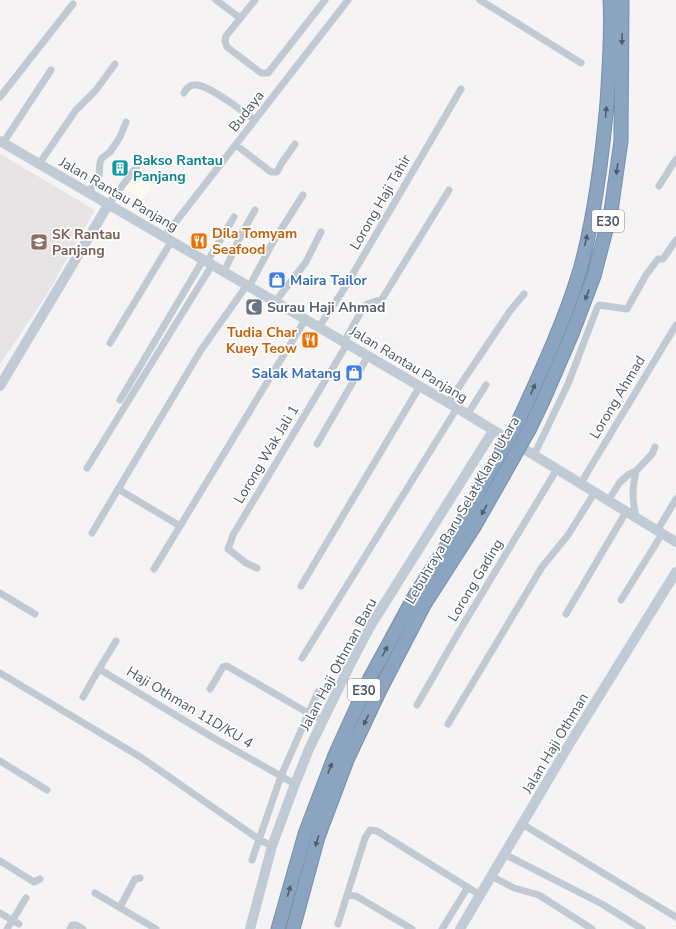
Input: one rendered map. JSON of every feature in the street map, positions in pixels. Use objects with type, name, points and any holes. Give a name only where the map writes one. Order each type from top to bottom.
[{"type":"highway","name":"Lebuhraya Baru Selat Klang Utara","points":[[278,929],[305,834],[335,755],[370,678],[414,597],[463,520],[517,424],[559,330],[580,270],[595,204],[604,138],[610,62],[610,0]]},
{"type":"highway","name":"Lebuhraya Baru Selat Klang Utara","points":[[293,929],[318,837],[350,753],[380,690],[424,605],[474,527],[530,428],[572,334],[594,276],[611,210],[621,141],[622,0]]},
{"type":"street","points":[[216,0],[240,18]]},
{"type":"street","points":[[255,0],[226,36],[224,41],[226,47],[261,73],[265,74],[268,73],[325,0]]},
{"type":"street","name":"Budaya","points":[[110,343],[168,239],[236,145],[348,0]]},
{"type":"street","points":[[480,0],[582,63]]},
{"type":"street","points":[[0,97],[73,4]]},
{"type":"street","points":[[39,164],[76,110],[96,90],[116,64]]},
{"type":"street","points":[[1,142],[52,70]]},
{"type":"street","points":[[184,93],[188,87],[193,85],[207,88],[255,120]]},
{"type":"street","name":"Lorong Haji Tahir","points":[[320,327],[462,89]]},
{"type":"street","points":[[88,193],[99,176],[100,162],[102,158],[110,152],[120,137],[126,122]]},
{"type":"street","name":"Jalan Rantau Panjang","points":[[1,142],[420,386],[676,542]]},
{"type":"street","points":[[236,145],[271,172],[277,172],[295,144]]},
{"type":"street","points":[[659,186],[676,159]]},
{"type":"street","points":[[0,386],[108,205],[137,166]]},
{"type":"street","points":[[346,343],[362,310],[367,304],[382,299],[449,190]]},
{"type":"street","points":[[92,533],[201,350],[248,286],[273,242],[303,195]]},
{"type":"street","points":[[224,272],[242,233],[255,210]]},
{"type":"street","points":[[87,468],[234,217]]},
{"type":"street","points":[[275,302],[306,262],[321,232]]},
{"type":"street","points":[[534,455],[568,384],[597,308],[599,305],[603,304],[612,308],[627,310],[646,275],[658,259],[663,259],[676,240]]},
{"type":"street","points":[[120,400],[207,262]]},
{"type":"street","points":[[448,403],[510,311],[524,294]]},
{"type":"street","points":[[154,569],[306,320]]},
{"type":"street","name":"Lorong Ahmad","points":[[580,483],[676,325]]},
{"type":"street","name":"Lorong Wak Jali 1","points":[[257,568],[246,563],[228,549],[234,535],[346,343]]},
{"type":"street","points":[[317,444],[368,356]]},
{"type":"street","points":[[467,415],[486,385]]},
{"type":"street","points":[[301,586],[420,386]]},
{"type":"street","points":[[302,658],[457,408]]},
{"type":"street","name":"Jalan Haji Othman Baru","points":[[250,929],[272,846],[295,784],[350,664],[371,625],[493,431]]},
{"type":"street","points":[[608,501],[620,482],[628,475],[636,471],[652,454],[655,447]]},
{"type":"street","name":"Lorong Gading","points":[[417,705],[460,630],[558,469]]},
{"type":"street","points":[[636,471],[632,488],[636,517]]},
{"type":"street","points":[[118,488],[180,526]]},
{"type":"street","points":[[448,724],[542,566],[568,535],[595,492]]},
{"type":"street","points":[[621,600],[660,532],[676,500]]},
{"type":"street","points":[[566,614],[626,512]]},
{"type":"street","name":"Jalan Haji Othman","points":[[460,929],[522,824],[676,572]]},
{"type":"street","points":[[0,593],[35,614]]},
{"type":"street","points":[[82,697],[116,641]]},
{"type":"street","points":[[210,688],[223,667],[227,666],[308,713],[324,720]]},
{"type":"street","name":"Haji Othman 11D/KU 4","points":[[99,669],[212,737],[295,784]]},
{"type":"street","points":[[0,673],[142,758],[260,840],[272,846]]},
{"type":"street","points":[[252,860],[281,776],[318,692]]},
{"type":"street","points":[[0,761],[47,790]]},
{"type":"street","points":[[522,824],[676,917]]},
{"type":"street","points":[[338,924],[364,838],[370,830],[377,831],[480,895]]},
{"type":"street","points":[[504,854],[602,904],[642,929]]},
{"type":"street","points":[[0,862],[34,882],[40,879]]},
{"type":"street","points":[[491,876],[514,888],[539,895],[592,929]]},
{"type":"street","points":[[120,907],[135,879],[140,878]]},
{"type":"street","points":[[442,929],[468,887]]},
{"type":"street","points":[[95,893],[156,929]]},
{"type":"street","points":[[347,895],[356,896],[412,929]]},
{"type":"street","points":[[7,929],[26,898]]},
{"type":"street","points":[[0,913],[19,924]]},
{"type":"street","points":[[70,929],[72,925],[76,925],[83,929]]},
{"type":"shaded area","name":"SK Rantau Panjang","points":[[0,154],[95,210],[44,299],[0,364]]},
{"type":"shaded area","points":[[138,169],[153,179],[151,187],[143,200],[123,188]]},
{"type":"place","name":"Bakso Rantau Panjang","points":[[120,168]]},
{"type":"place","name":"Dila Tomyam Seafood","points":[[199,241]]},
{"type":"place","name":"SK Rantau Panjang","points":[[39,242]]},
{"type":"place","name":"Maira Tailor","points":[[277,280]]},
{"type":"place","name":"Surau Haji Ahmad","points":[[254,307]]},
{"type":"place","name":"Tudia Char Kuey Teow","points":[[310,340]]},
{"type":"place","name":"Salak Matang","points":[[354,373]]}]
